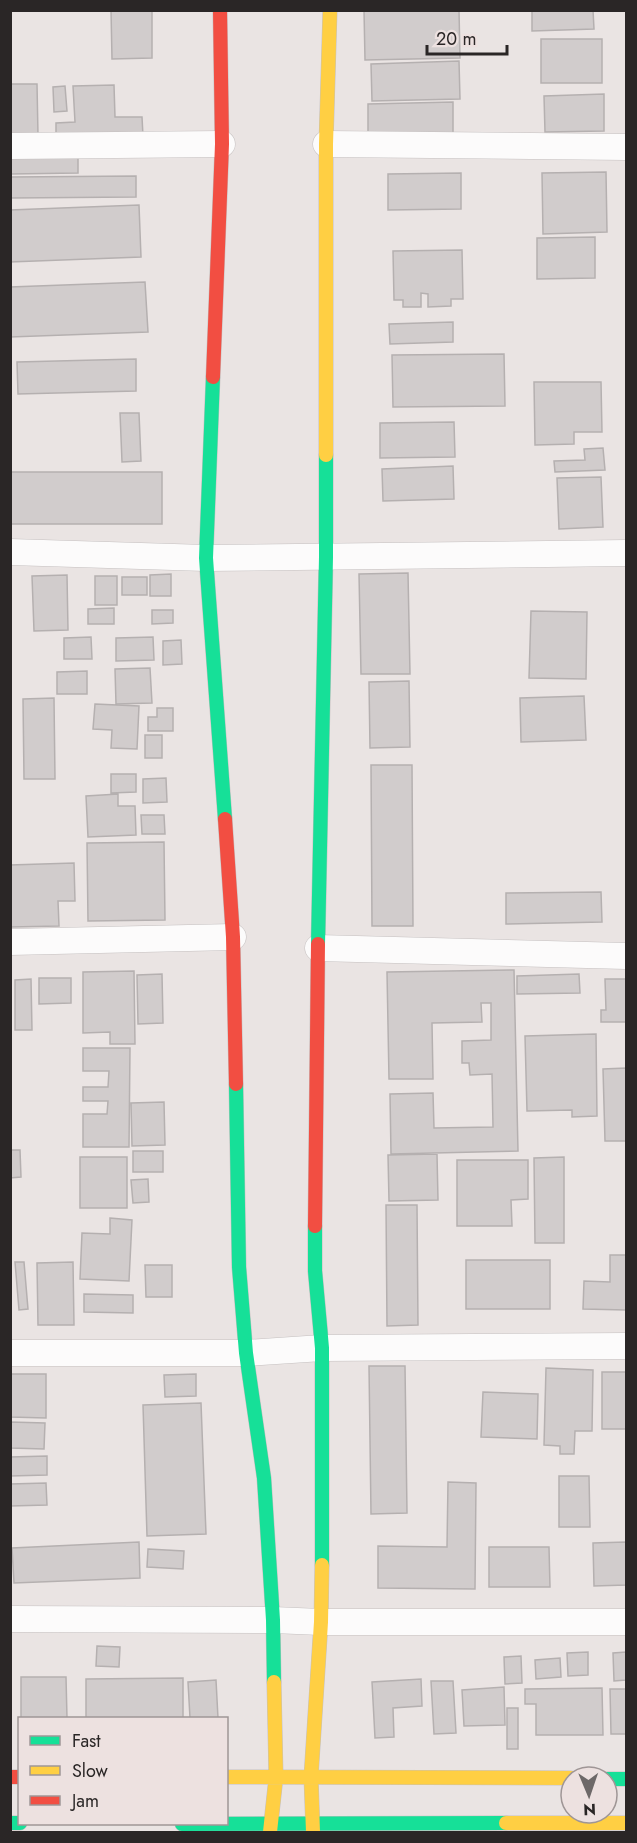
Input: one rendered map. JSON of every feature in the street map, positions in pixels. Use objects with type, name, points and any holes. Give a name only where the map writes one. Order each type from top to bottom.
[{"type":"street","points":[[220,10],[222,144],[206,558],[233,937],[239,1267],[246,1353],[264,1478],[273,1620],[276,1777],[270,1828]]},
{"type":"street","points":[[313,1828],[311,1777],[321,1622],[322,1348],[315,1271],[318,948],[326,557],[326,144],[330,10]]},
{"type":"street","points":[[10,146],[222,144]]},
{"type":"street","points":[[326,144],[627,147]]},
{"type":"street","points":[[10,552],[206,558],[627,553]]},
{"type":"street","points":[[10,942],[233,937]]},
{"type":"street","points":[[318,948],[627,956]]},
{"type":"street","points":[[10,1353],[246,1353],[322,1348],[627,1346]]},
{"type":"street","points":[[10,1619],[627,1622]]},
{"type":"street","points":[[228,1777],[559,1778]]},
{"type":"street","points":[[204,1825],[270,1828],[522,1828],[627,1823]]},
{"type":"building","points":[[111,10],[152,10],[152,58],[112,59]]},
{"type":"building","points":[[364,10],[459,10],[460,58],[365,60]]},
{"type":"building","points":[[532,10],[593,10],[594,29],[532,31]]},
{"type":"building","points":[[541,39],[602,39],[602,83],[541,83]]},
{"type":"building","points":[[459,61],[460,99],[372,101],[371,64]]},
{"type":"building","points":[[10,84],[37,84],[38,135],[10,136]]},
{"type":"building","points":[[114,85],[115,117],[142,117],[143,136],[56,139],[56,123],[75,122],[73,86]]},
{"type":"building","points":[[65,86],[67,111],[54,112],[53,87]]},
{"type":"building","points":[[604,94],[604,131],[545,132],[544,96]]},
{"type":"building","points":[[453,102],[453,139],[368,139],[368,104]]},
{"type":"building","points":[[78,154],[78,173],[10,174],[10,155]]},
{"type":"building","points":[[606,172],[607,232],[543,234],[542,173]]},
{"type":"building","points":[[461,173],[461,209],[388,210],[388,174]]},
{"type":"building","points":[[136,176],[136,197],[10,198],[10,177]]},
{"type":"building","points":[[139,205],[141,257],[10,262],[10,210]]},
{"type":"building","points":[[595,237],[595,278],[537,279],[537,238]]},
{"type":"building","points":[[462,250],[463,299],[451,299],[451,306],[428,307],[428,294],[421,293],[421,307],[403,307],[403,300],[394,300],[393,251]]},
{"type":"building","points":[[145,282],[148,332],[10,337],[10,287]]},
{"type":"building","points":[[453,322],[453,342],[390,344],[389,324]]},
{"type":"building","points":[[504,354],[505,406],[393,407],[392,355]]},
{"type":"building","points":[[136,359],[136,391],[18,394],[17,362]]},
{"type":"building","points":[[534,382],[601,382],[602,432],[574,432],[574,444],[535,445]]},
{"type":"building","points":[[120,413],[139,413],[141,461],[122,462]]},
{"type":"building","points":[[454,422],[455,457],[380,458],[380,423]]},
{"type":"building","points":[[603,448],[605,470],[555,472],[554,461],[585,460],[584,449]]},
{"type":"building","points":[[453,466],[454,499],[383,501],[382,469]]},
{"type":"building","points":[[10,472],[162,472],[162,524],[10,524]]},
{"type":"building","points":[[601,477],[603,527],[559,529],[557,478]]},
{"type":"building","points":[[408,573],[410,674],[361,674],[359,574]]},
{"type":"building","points":[[171,574],[171,596],[150,596],[150,575]]},
{"type":"building","points":[[67,575],[68,630],[34,631],[32,576]]},
{"type":"building","points":[[95,576],[117,576],[117,605],[95,605]]},
{"type":"building","points":[[122,577],[147,577],[147,595],[122,595]]},
{"type":"building","points":[[114,608],[114,624],[88,624],[88,609]]},
{"type":"building","points":[[152,610],[173,610],[173,623],[152,624]]},
{"type":"building","points":[[531,611],[587,612],[586,679],[529,678]]},
{"type":"building","points":[[91,637],[92,659],[64,659],[64,638]]},
{"type":"building","points":[[153,637],[154,660],[116,661],[116,638]]},
{"type":"building","points":[[181,640],[182,664],[163,665],[163,641]]},
{"type":"building","points":[[150,668],[152,703],[116,704],[115,669]]},
{"type":"building","points":[[87,671],[87,694],[57,694],[57,672]]},
{"type":"building","points":[[409,681],[410,747],[370,748],[369,682]]},
{"type":"building","points":[[584,696],[586,740],[521,742],[520,698]]},
{"type":"building","points":[[54,698],[55,779],[24,779],[23,699]]},
{"type":"building","points":[[95,704],[139,706],[137,749],[111,748],[112,730],[93,729]]},
{"type":"building","points":[[157,708],[173,708],[173,731],[148,731],[148,717],[157,717]]},
{"type":"building","points":[[145,735],[162,735],[162,758],[145,758]]},
{"type":"building","points":[[371,765],[412,765],[413,926],[372,926]]},
{"type":"building","points":[[111,774],[136,774],[136,792],[111,793]]},
{"type":"building","points":[[166,778],[167,802],[143,803],[143,779]]},
{"type":"building","points":[[118,794],[118,806],[135,806],[136,835],[88,837],[86,796]]},
{"type":"building","points":[[141,815],[164,815],[165,834],[142,834]]},
{"type":"building","points":[[164,842],[165,920],[88,921],[87,843]]},
{"type":"building","points":[[74,863],[75,901],[58,901],[59,926],[10,927],[10,865]]},
{"type":"building","points":[[601,892],[602,922],[506,924],[506,893]]},
{"type":"building","points":[[514,970],[518,1151],[391,1154],[390,1094],[433,1093],[434,1128],[493,1127],[492,1074],[470,1075],[469,1063],[462,1063],[462,1041],[491,1040],[491,1003],[481,1003],[482,1022],[432,1023],[433,1079],[389,1079],[387,972]]},
{"type":"building","points":[[134,971],[135,1044],[110,1044],[110,1032],[83,1033],[83,972]]},
{"type":"building","points":[[162,974],[163,1023],[138,1024],[137,975]]},
{"type":"building","points":[[579,974],[580,993],[517,994],[517,976]]},
{"type":"building","points":[[39,978],[71,978],[71,1003],[39,1004]]},
{"type":"building","points":[[31,979],[32,1030],[15,1030],[15,980]]},
{"type":"building","points":[[605,979],[626,979],[626,1022],[601,1022],[601,1010],[606,1010]]},
{"type":"building","points":[[596,1034],[597,1116],[572,1117],[572,1110],[527,1111],[525,1036]]},
{"type":"building","points":[[83,1048],[130,1048],[129,1147],[83,1147],[83,1114],[107,1114],[108,1101],[83,1101],[83,1087],[108,1087],[109,1071],[83,1071]]},
{"type":"building","points":[[626,1068],[626,1141],[605,1141],[603,1069]]},
{"type":"building","points":[[164,1102],[165,1145],[132,1146],[131,1103]]},
{"type":"building","points":[[10,1150],[20,1150],[21,1177],[10,1178]]},
{"type":"building","points":[[133,1151],[163,1151],[163,1172],[133,1172]]},
{"type":"building","points":[[437,1154],[438,1200],[389,1201],[388,1155]]},
{"type":"building","points":[[80,1157],[127,1157],[127,1208],[80,1208]]},
{"type":"building","points":[[564,1157],[564,1243],[535,1243],[534,1158]]},
{"type":"building","points":[[457,1160],[528,1160],[528,1199],[511,1200],[512,1226],[457,1226]]},
{"type":"building","points":[[148,1179],[149,1202],[133,1203],[131,1180]]},
{"type":"building","points":[[386,1205],[417,1205],[418,1325],[387,1326]]},
{"type":"building","points":[[110,1218],[132,1220],[129,1281],[80,1279],[82,1233],[110,1234]]},
{"type":"building","points":[[610,1255],[626,1255],[626,1310],[583,1309],[584,1281],[610,1282]]},
{"type":"building","points":[[466,1260],[550,1260],[550,1309],[466,1309]]},
{"type":"building","points":[[15,1262],[24,1262],[28,1309],[19,1310]]},
{"type":"building","points":[[73,1262],[74,1325],[38,1325],[37,1263]]},
{"type":"building","points":[[145,1265],[172,1265],[172,1297],[146,1297]]},
{"type":"building","points":[[84,1294],[133,1295],[133,1313],[84,1312]]},
{"type":"building","points":[[369,1366],[405,1366],[407,1513],[371,1514]]},
{"type":"building","points":[[546,1368],[593,1370],[592,1431],[575,1431],[574,1454],[560,1454],[560,1446],[544,1445]]},
{"type":"building","points":[[602,1372],[626,1372],[626,1429],[602,1429]]},
{"type":"building","points":[[10,1374],[46,1374],[46,1418],[10,1417]]},
{"type":"building","points":[[196,1374],[196,1396],[165,1397],[164,1375]]},
{"type":"building","points":[[483,1392],[538,1394],[537,1439],[481,1437]]},
{"type":"building","points":[[201,1403],[206,1534],[147,1536],[143,1405]]},
{"type":"building","points":[[10,1422],[45,1423],[44,1449],[10,1448]]},
{"type":"building","points":[[47,1456],[47,1475],[10,1476],[10,1457]]},
{"type":"building","points":[[559,1476],[589,1476],[590,1527],[559,1527]]},
{"type":"building","points":[[448,1482],[476,1483],[475,1589],[378,1588],[378,1546],[447,1547]]},
{"type":"building","points":[[46,1483],[47,1505],[10,1506],[10,1484]]},
{"type":"building","points":[[139,1542],[140,1578],[14,1583],[12,1548]]},
{"type":"building","points":[[626,1542],[626,1585],[594,1586],[593,1543]]},
{"type":"building","points":[[489,1547],[549,1547],[550,1587],[489,1587]]},
{"type":"building","points":[[148,1549],[184,1551],[183,1569],[147,1567]]},
{"type":"building","points":[[97,1646],[120,1647],[119,1667],[96,1666]]},
{"type":"building","points":[[588,1652],[588,1675],[568,1676],[567,1653]]},
{"type":"building","points":[[626,1652],[626,1680],[614,1681],[613,1653]]},
{"type":"building","points":[[521,1656],[522,1683],[505,1684],[504,1657]]},
{"type":"building","points":[[560,1658],[561,1677],[536,1679],[535,1660]]},
{"type":"building","points":[[21,1677],[66,1677],[67,1717],[21,1717]]},
{"type":"building","points":[[183,1678],[183,1717],[86,1717],[86,1679]]},
{"type":"building","points":[[421,1679],[422,1706],[393,1708],[394,1737],[375,1738],[372,1682]]},
{"type":"building","points":[[216,1680],[218,1717],[190,1717],[188,1682]]},
{"type":"building","points":[[431,1681],[453,1681],[456,1733],[434,1734]]},
{"type":"building","points":[[504,1687],[505,1725],[464,1726],[462,1690]]},
{"type":"building","points":[[602,1688],[603,1735],[536,1735],[536,1704],[525,1704],[525,1689]]},
{"type":"building","points":[[610,1689],[626,1689],[626,1734],[611,1734]]},
{"type":"building","points":[[507,1708],[518,1708],[518,1749],[507,1749]]},
{"type":"traffic: fast","points":[[213,377],[206,558],[225,819]]},
{"type":"traffic: fast","points":[[318,944],[326,455]]},
{"type":"traffic: fast","points":[[236,1084],[239,1267],[246,1353],[264,1478],[273,1620],[274,1682]]},
{"type":"traffic: fast","points":[[315,1226],[315,1271],[322,1348],[322,1565]]},
{"type":"traffic: fast","points":[[619,1779],[626,1779]]},
{"type":"traffic: fast","points":[[10,1823],[18,1823]]},
{"type":"traffic: fast","points":[[228,1824],[506,1823]]},
{"type":"traffic: slow","points":[[326,455],[326,144],[330,10]]},
{"type":"traffic: slow","points":[[313,1832],[311,1777],[321,1622],[322,1565]]},
{"type":"traffic: slow","points":[[270,1832],[276,1777],[274,1682]]},
{"type":"traffic: slow","points":[[228,1777],[559,1778]]},
{"type":"traffic: slow","points":[[506,1823],[626,1823]]},
{"type":"traffic: jam","points":[[213,377],[222,144],[220,10]]},
{"type":"traffic: jam","points":[[225,819],[233,937],[236,1084]]},
{"type":"traffic: jam","points":[[315,1226],[318,944]]},
{"type":"traffic: jam","points":[[10,1777],[18,1777]]}]
